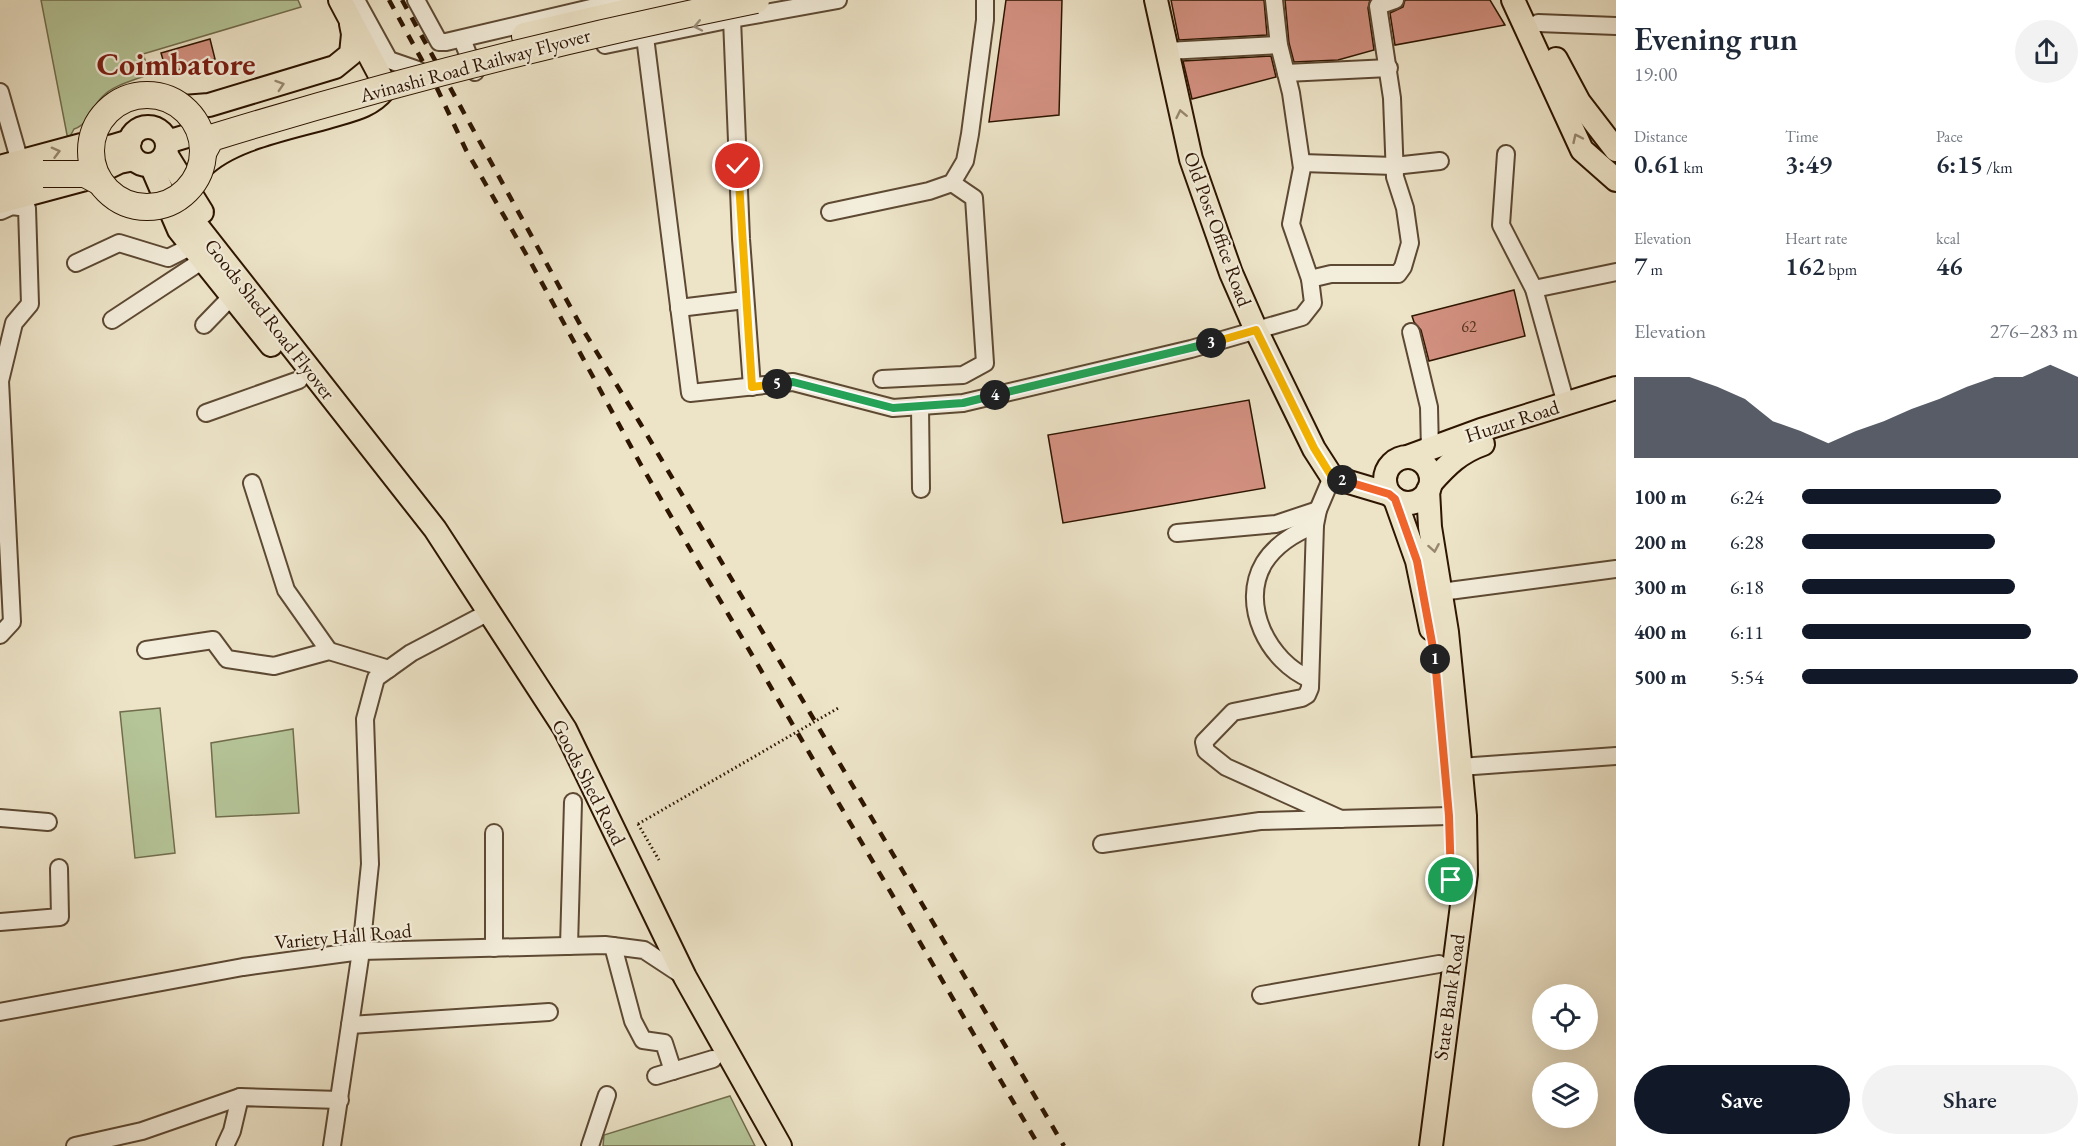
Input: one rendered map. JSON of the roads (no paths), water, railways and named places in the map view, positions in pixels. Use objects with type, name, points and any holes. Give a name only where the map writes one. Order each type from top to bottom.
[{"type":"highway","name":"Avinashi Road Railway Flyover","points":[[196,136],[210,122],[535,34],[680,0]]},
{"type":"highway","name":"Avinashi Road Railway Flyover","points":[[196,136],[211,138],[517,52],[756,0]]},
{"type":"highway","points":[[43,174],[85,174],[100,182],[112,194],[127,203],[144,207],[160,205],[176,199],[195,180],[196,136],[166,98],[148,94],[130,97],[113,106],[100,119],[93,136],[91,154],[100,182]]},
{"type":"highway","points":[[0,185],[80,164],[91,154]]},
{"type":"main road","name":"Old Post Office Road","points":[[1156,0],[1191,159],[1231,273],[1256,330],[1314,448],[1332,477]]},
{"type":"main road","points":[[1513,0],[1582,150],[1616,180]]},
{"type":"main road","points":[[1528,0],[1579,102],[1616,150]]},
{"type":"main road","points":[[196,136],[218,153],[262,136],[367,106],[374,101],[384,90],[383,81],[348,6]]},
{"type":"main road","points":[[0,202],[82,180],[119,162],[196,136],[209,105],[335,68],[351,54],[353,34],[348,6]]},
{"type":"main road","points":[[10,165],[81,145],[150,152],[200,209],[353,402],[364,439]]},
{"type":"main road","points":[[150,152],[173,220],[329,417],[364,439]]},
{"type":"main road","name":"Goods Shed Road Flyover","points":[[176,199],[364,439]]},
{"type":"main road","name":"Huzur Road","points":[[1410,457],[1481,430],[1616,388]]},
{"type":"main road","name":"Huzur Road","points":[[1430,487],[1449,462],[1467,450],[1616,403]]},
{"type":"main road","name":"Goods Shed Road","points":[[364,439],[435,529],[565,729],[685,977],[780,1146]]},
{"type":"main road","points":[[1410,457],[1423,462],[1428,468],[1430,487],[1418,501],[1402,502],[1392,496],[1332,477],[1410,457]]},
{"type":"main road","points":[[1392,496],[1384,480],[1410,457]]},
{"type":"main road","name":"State Bank Road","points":[[1430,487],[1430,527],[1441,592],[1465,816],[1466,874],[1431,1146]]},
{"type":"main road","name":"State Bank Road","points":[[1392,496],[1417,561],[1428,610],[1442,723],[1449,816],[1451,880],[1416,1146]]},
{"type":"street","points":[[416,0],[439,42],[462,39],[625,0]]},
{"type":"street","points":[[462,39],[476,76],[645,37],[820,1],[838,0]]},
{"type":"street","points":[[830,212],[929,191],[952,183],[965,161],[970,134],[985,20],[985,0]]},
{"type":"street","points":[[645,37],[690,393],[793,382],[893,408],[974,400],[1191,349],[1302,316],[1313,303],[1310,279],[1291,224],[1302,163],[1279,45],[1274,0]]},
{"type":"street","points":[[1310,279],[1331,274],[1398,274],[1403,267],[1410,243],[1405,208],[1395,177],[1392,98],[1378,6],[1395,0]]},
{"type":"street","points":[[348,6],[389,60],[418,70]]},
{"type":"street","points":[[732,19],[745,300],[752,387]]},
{"type":"street","points":[[1538,23],[1616,26]]},
{"type":"street","points":[[1167,51],[1279,45]]},
{"type":"street","points":[[1286,73],[1389,68]]},
{"type":"street","points":[[0,92],[10,165]]},
{"type":"street","points":[[1506,154],[1501,225],[1534,289],[1566,404]]},
{"type":"street","points":[[1302,163],[1394,166],[1440,161]]},
{"type":"street","points":[[882,379],[963,375],[985,363],[975,198],[952,183]]},
{"type":"street","points":[[0,211],[12,206],[27,208],[30,304],[14,323],[0,381],[12,622],[0,635]]},
{"type":"street","points":[[76,263],[119,243],[168,258],[198,253]]},
{"type":"street","points":[[112,320],[198,253]]},
{"type":"street","points":[[1534,289],[1616,272]]},
{"type":"street","points":[[204,325],[232,296]]},
{"type":"street","points":[[679,308],[745,300]]},
{"type":"street","points":[[1410,457],[1429,407],[1411,332]]},
{"type":"street","points":[[206,413],[299,380]]},
{"type":"street","points":[[920,406],[921,489]]},
{"type":"street","points":[[1332,477],[1317,518],[1310,688],[1307,695],[1302,698],[1233,712],[1204,742],[1206,751],[1226,767],[1341,819]]},
{"type":"street","points":[[252,483],[286,590],[329,651]]},
{"type":"street","points":[[1177,533],[1317,518]]},
{"type":"street","points":[[1310,679],[1297,674],[1270,645],[1261,630],[1256,598],[1258,578],[1264,564],[1277,546],[1317,518]]},
{"type":"street","points":[[1441,592],[1616,569]]},
{"type":"street","points":[[332,1146],[361,951],[370,864],[365,719],[376,678],[411,653],[489,612]]},
{"type":"street","points":[[146,650],[213,640],[227,659],[274,666],[329,651],[388,669]]},
{"type":"street","points":[[1460,767],[1616,756]]},
{"type":"street","points":[[569,946],[573,802]]},
{"type":"street","points":[[1101,844],[1260,821],[1449,816]]},
{"type":"street","points":[[0,818],[48,822]]},
{"type":"street","points":[[494,833],[494,948]]},
{"type":"street","points":[[0,922],[60,917],[59,868]]},
{"type":"street","points":[[613,946],[633,1021],[643,1040],[664,1043],[673,1071]]},
{"type":"street","name":"Variety Hall Road","points":[[0,1012],[243,967],[361,951],[613,946],[644,950],[685,977]]},
{"type":"street","points":[[1261,995],[1439,964]]},
{"type":"street","points":[[350,1025],[549,1012]]},
{"type":"street","points":[[656,1076],[713,1059]]},
{"type":"street","points":[[590,1146],[607,1095]]},
{"type":"street","points":[[75,1146],[142,1131],[240,1097],[339,1100]]},
{"type":"street","points":[[225,1146],[232,1131],[240,1097]]},
{"type":"railway","points":[[389,0],[435,84],[466,150],[530,261],[641,465],[1039,1146]]},
{"type":"railway","points":[[402,0],[582,328],[1064,1146]]},
{"type":"district","name":"Coimbatore","points":[[176,64]]}]
